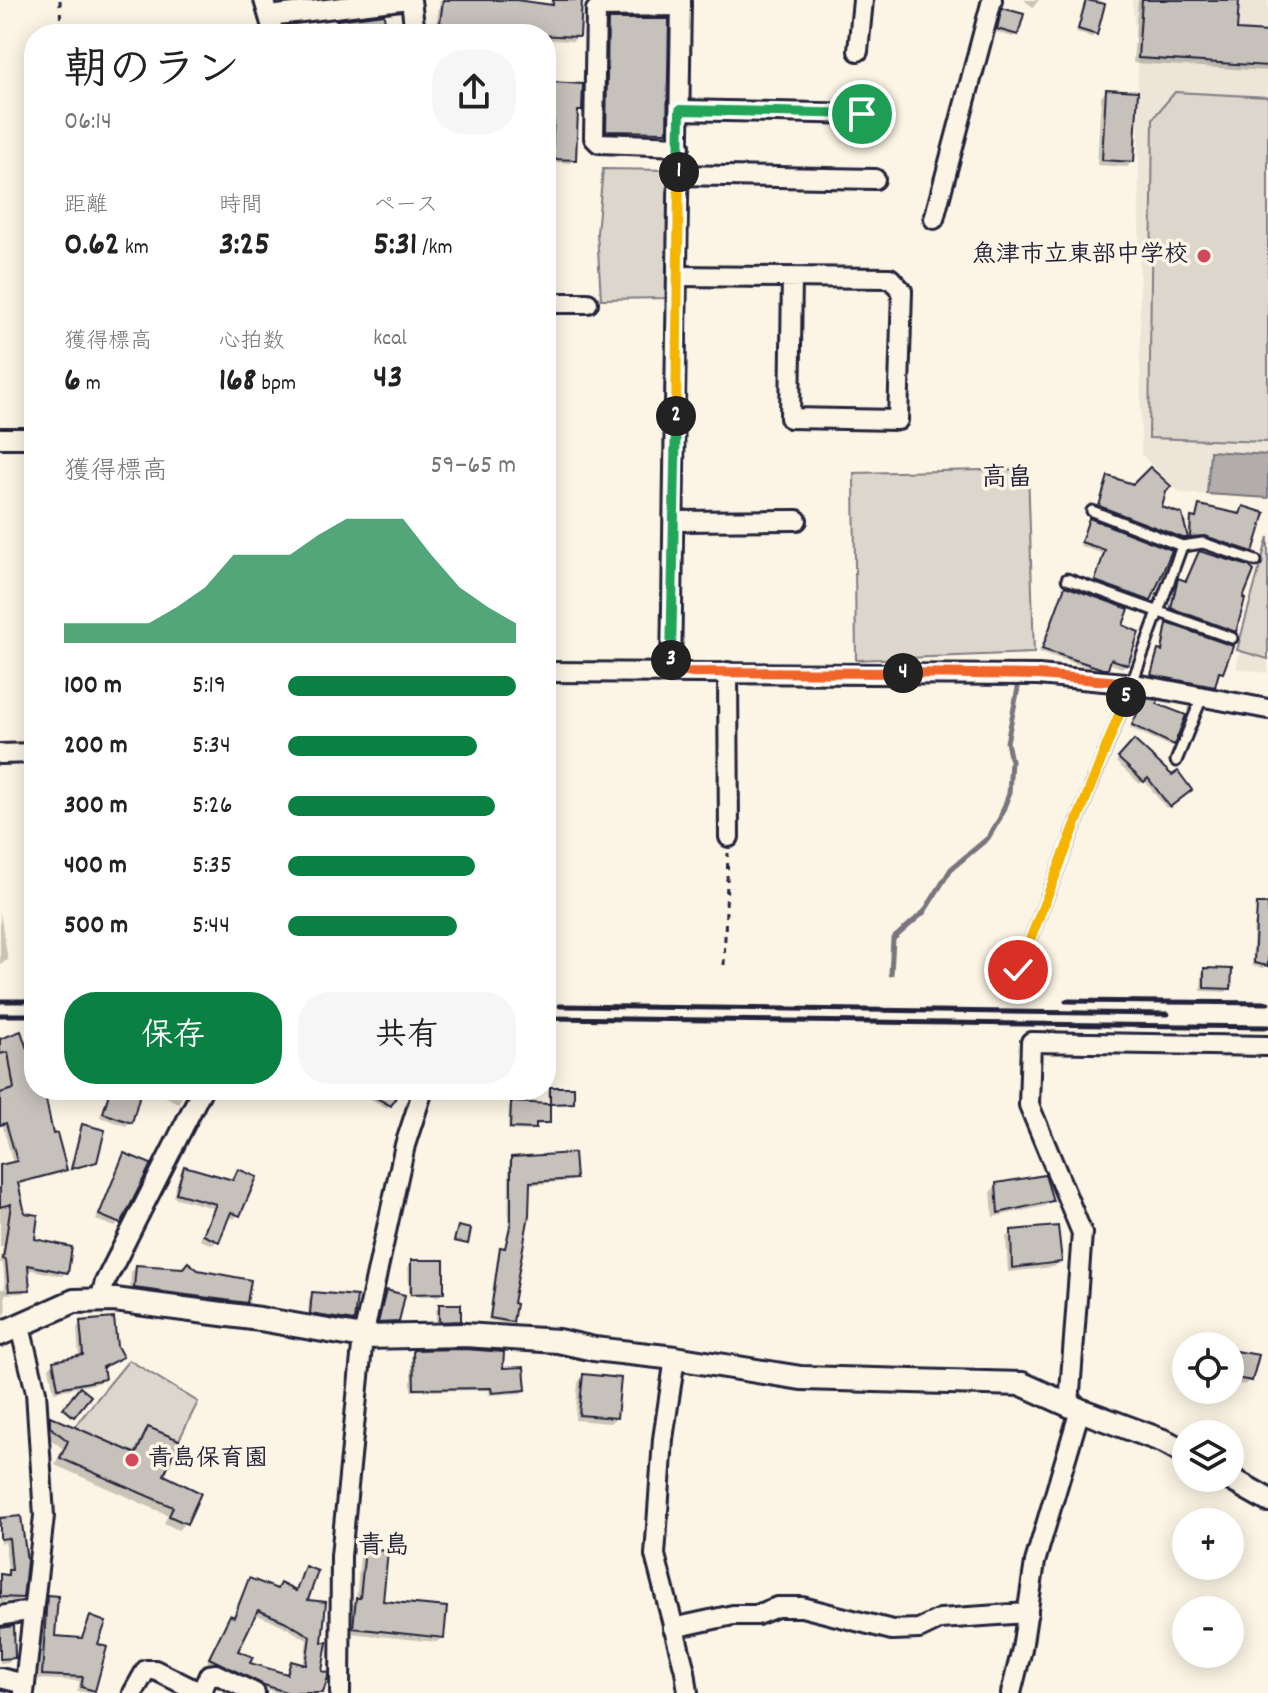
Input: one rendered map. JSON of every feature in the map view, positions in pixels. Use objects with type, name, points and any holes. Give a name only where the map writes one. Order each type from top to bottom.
[{"type":"street","points":[[269,17],[401,0]]},
{"type":"street","points":[[411,0],[414,24]]},
{"type":"street","points":[[858,51],[863,0]]},
{"type":"street","points":[[934,219],[992,0]]},
{"type":"street","points":[[671,672],[680,146],[681,3],[600,7],[596,10],[594,138],[599,143],[680,146]]},
{"type":"street","points":[[680,110],[862,114]]},
{"type":"street","points":[[679,175],[875,179]]},
{"type":"street","points":[[678,276],[792,277],[890,278],[902,291],[898,420],[790,418],[792,277]]},
{"type":"street","points":[[556,303],[588,303]]},
{"type":"street","points":[[0,438],[24,438]]},
{"type":"street","points":[[674,521],[797,520]]},
{"type":"street","points":[[556,672],[1038,675],[1132,683],[1268,709]]},
{"type":"street","points":[[728,672],[729,837]]},
{"type":"street","points":[[0,754],[24,753]]},
{"type":"street","points":[[1011,1693],[1035,1562],[1074,1407],[1082,1233],[1029,1105],[1031,1042],[1268,1046]]},
{"type":"street","points":[[100,1300],[105,1282],[197,1100]]},
{"type":"street","points":[[340,1693],[341,1556],[363,1337],[405,1145],[420,1100]]},
{"type":"street","points":[[0,1678],[24,1689],[44,1516],[36,1392],[10,1330],[74,1301],[100,1300],[260,1319],[363,1337],[465,1335],[558,1341],[594,1349],[801,1378],[1022,1384],[1172,1445]]},
{"type":"street","points":[[675,1358],[663,1439],[655,1555],[688,1693]]},
{"type":"street","points":[[1244,1486],[1268,1500]]},
{"type":"street","points":[[673,1628],[733,1615],[757,1615],[777,1607],[802,1607],[892,1630],[919,1629],[940,1619],[1028,1613]]},
{"type":"street","points":[[0,1616],[33,1610]]},
{"type":"street","points":[[133,1693],[146,1670],[155,1670],[201,1693],[209,1675],[216,1674],[255,1693]]},
{"type":"lane","points":[[1092,511],[1182,546],[1203,543],[1256,561]]},
{"type":"lane","points":[[1018,970],[1132,683],[1182,546]]},
{"type":"lane","points":[[1067,579],[1232,638]]},
{"type":"lane","points":[[1176,761],[1202,697]]},
{"type":"path","points":[[60,0],[61,24]]},
{"type":"path","points":[[724,965],[729,837]]},
{"type":"shaded area","name":"魚津市立東部中学校","points":[[1132,0],[1268,0],[1268,498],[1180,493],[1141,454],[1138,58]]},
{"type":"shaded area","name":"魚津市立東部中学校","points":[[1175,92],[1268,97],[1268,442],[1149,438],[1153,118]]},
{"type":"shaded area","points":[[603,169],[673,170],[670,298],[601,299],[597,233]]},
{"type":"shaded area","points":[[1210,451],[1268,455],[1268,498],[1207,494]]},
{"type":"shaded area","points":[[1028,469],[1034,653],[856,660],[854,473]]},
{"type":"shaded area","points":[[1268,537],[1268,659],[1237,650]]},
{"type":"shaded area","points":[[1268,538],[1268,673],[1236,668]]},
{"type":"shaded area","points":[[129,1360],[198,1402],[179,1440],[148,1427],[136,1454],[74,1427]]},
{"type":"building","points":[[443,0],[516,0],[553,5],[553,0],[582,0],[580,37],[556,36],[556,24],[440,24]]},
{"type":"building","points":[[1086,0],[1105,4],[1097,35],[1078,29]]},
{"type":"building","points":[[1142,0],[1239,0],[1237,30],[1268,32],[1268,66],[1138,58]]},
{"type":"building","points":[[1002,8],[1024,14],[1018,35],[997,29]]},
{"type":"building","points":[[384,14],[385,24],[337,24],[337,20]]},
{"type":"building","points":[[608,19],[669,19],[667,132],[606,131]]},
{"type":"building","points":[[556,82],[583,84],[582,111],[578,111],[576,160],[556,159]]},
{"type":"building","points":[[1106,89],[1138,91],[1134,162],[1102,160]]},
{"type":"building","points":[[1150,467],[1171,486],[1162,507],[1182,514],[1188,538],[1099,506],[1108,476],[1133,484]]},
{"type":"building","points":[[1199,505],[1240,514],[1243,506],[1265,513],[1253,552],[1205,536],[1190,537],[1191,517],[1196,518]]},
{"type":"building","points":[[1089,518],[1172,550],[1151,601],[1095,581],[1105,550],[1081,542]]},
{"type":"building","points":[[1199,551],[1249,566],[1254,571],[1243,598],[1236,632],[1171,608],[1178,578],[1186,581]]},
{"type":"building","points":[[1065,586],[1129,609],[1123,625],[1139,632],[1128,665],[1111,659],[1108,669],[1103,669],[1042,649]]},
{"type":"building","points":[[1167,623],[1233,646],[1215,687],[1151,675],[1158,650],[1162,651]]},
{"type":"building","points":[[1144,698],[1158,700],[1157,704],[1186,715],[1174,745],[1132,725]]},
{"type":"building","points":[[1134,740],[1172,775],[1178,771],[1192,790],[1170,807],[1148,778],[1144,782],[1118,758]]},
{"type":"building","points":[[1257,904],[1268,904],[1268,966],[1254,963]]},
{"type":"building","points":[[1204,968],[1232,969],[1231,989],[1204,988]]},
{"type":"building","points":[[21,1031],[24,1040],[24,1100],[46,1100],[53,1134],[57,1133],[67,1170],[18,1183],[25,1213],[38,1215],[35,1239],[72,1247],[68,1273],[28,1265],[30,1290],[9,1291],[6,1260],[3,1259],[11,1204],[0,1207],[0,1165],[17,1161],[6,1123],[0,1125],[0,1093],[14,1089],[8,1052],[0,1054],[0,1039]]},
{"type":"building","points":[[556,1087],[574,1087],[574,1103],[550,1104],[550,1100],[556,1100]]},
{"type":"building","points":[[107,1100],[138,1100],[132,1123],[103,1113]]},
{"type":"building","points":[[380,1100],[394,1100],[391,1106]]},
{"type":"building","points":[[511,1102],[550,1104],[550,1123],[536,1123],[536,1129],[510,1128]]},
{"type":"building","points":[[82,1124],[105,1130],[97,1162],[71,1169]]},
{"type":"building","points":[[124,1153],[151,1164],[121,1224],[99,1215]]},
{"type":"building","points":[[574,1153],[576,1179],[530,1182],[529,1215],[513,1303],[516,1304],[513,1322],[490,1318],[500,1247],[505,1248],[511,1223],[511,1157]]},
{"type":"building","points":[[184,1166],[233,1180],[238,1169],[257,1177],[240,1216],[231,1212],[219,1242],[203,1235],[216,1204],[176,1193]]},
{"type":"building","points":[[1045,1175],[1053,1201],[998,1213],[996,1183]]},
{"type":"building","points":[[458,1226],[471,1229],[468,1244],[454,1241]]},
{"type":"building","points":[[1058,1226],[1062,1262],[1012,1268],[1011,1230]]},
{"type":"building","points":[[411,1260],[444,1260],[444,1293],[411,1294]]},
{"type":"building","points":[[188,1262],[198,1270],[251,1280],[247,1303],[134,1288],[136,1265],[183,1268]]},
{"type":"building","points":[[386,1290],[405,1295],[399,1322],[378,1323]]},
{"type":"building","points":[[312,1292],[357,1296],[354,1321],[310,1314]]},
{"type":"building","points":[[439,1304],[461,1304],[461,1321],[439,1322]]},
{"type":"building","points":[[114,1318],[117,1346],[123,1357],[103,1367],[105,1379],[58,1388],[53,1361],[83,1355],[80,1321]]},
{"type":"building","points":[[413,1350],[504,1352],[503,1368],[524,1367],[526,1390],[492,1393],[491,1388],[414,1389]]},
{"type":"building","points":[[1244,1352],[1259,1355],[1252,1381],[1244,1380]]},
{"type":"building","points":[[583,1374],[621,1378],[617,1418],[579,1415]]},
{"type":"building","points":[[80,1387],[91,1396],[74,1417],[63,1408]]},
{"type":"building","points":[[50,1416],[136,1454],[148,1427],[179,1440],[164,1475],[201,1493],[187,1524],[169,1516],[173,1507],[60,1458],[68,1441],[50,1427]]},
{"type":"building","points":[[21,1516],[27,1561],[23,1598],[0,1597],[0,1574],[8,1575],[8,1570],[12,1570],[9,1538],[0,1539],[0,1518]]},
{"type":"building","points":[[365,1549],[388,1551],[383,1601],[447,1607],[444,1638],[353,1628],[356,1598],[360,1598]]},
{"type":"building","points":[[305,1566],[318,1571],[308,1600],[326,1602],[322,1642],[327,1642],[322,1671],[328,1673],[328,1677],[323,1693],[289,1693],[264,1685],[209,1658],[230,1615],[234,1617],[249,1578],[277,1589],[280,1583],[296,1591]],"holes":[[[258,1610],[310,1636],[306,1665],[291,1661],[287,1674],[250,1663],[253,1657],[238,1651]]]},
{"type":"building","points":[[47,1595],[58,1596],[55,1636],[82,1638],[90,1616],[106,1622],[98,1644],[107,1647],[95,1691],[81,1687],[83,1677],[42,1675]]},
{"type":"building","points":[[14,1626],[15,1658],[0,1659],[0,1628]]},
{"type":"waterway","points":[[891,974],[893,939],[924,912],[951,869],[988,838],[1000,818],[1009,794],[1011,761],[1007,742],[1018,688]]},
{"type":"railway","points":[[0,1001],[24,1001]]},
{"type":"railway","points":[[1066,1001],[1268,1003]]},
{"type":"railway","points":[[560,1006],[1168,1014]]},
{"type":"railway","points":[[0,1015],[24,1015]]},
{"type":"railway","points":[[556,1018],[1268,1027]]},
{"type":"place","name":"魚津市立東部中学校","points":[[1204,256]]},
{"type":"place","name":"青島保育園","points":[[132,1460]]},
{"type":"district","name":"高畠","points":[[1007,479]]},
{"type":"district","name":"青島","points":[[384,1547]]},
{"type":"route","points":[[862,114],[680,110],[671,672],[1038,675],[1132,683],[1018,970]]}]
